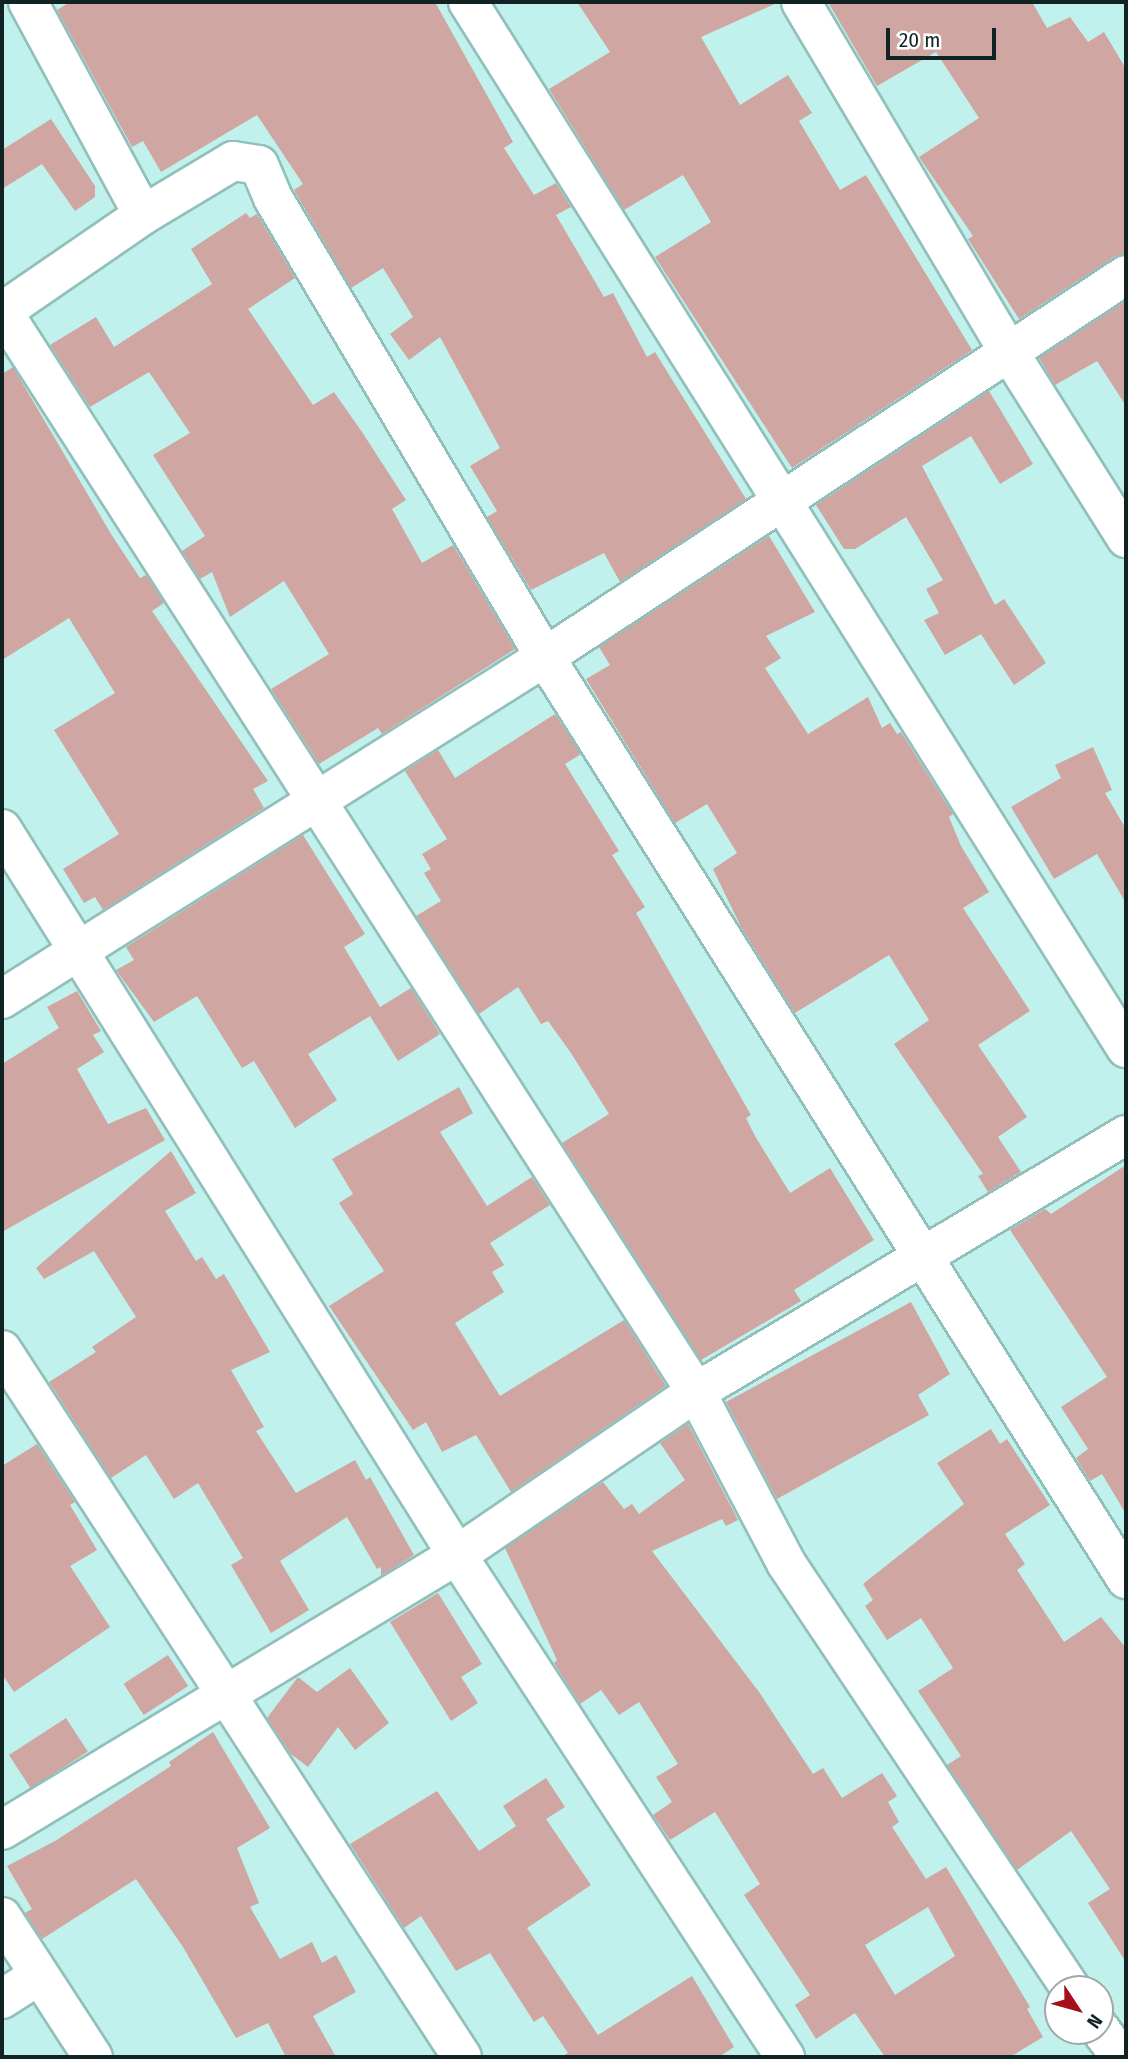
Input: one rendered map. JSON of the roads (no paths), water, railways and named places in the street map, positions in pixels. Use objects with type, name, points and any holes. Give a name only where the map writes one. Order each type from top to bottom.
[{"type":"street","points":[[28,2],[143,215]]},
{"type":"street","points":[[468,2],[1126,1048]]},
{"type":"street","points":[[801,2],[1009,352],[1126,538]]},
{"type":"street","points":[[1061,1975],[786,1563],[696,1392],[315,803],[2,312],[143,215],[233,161],[259,165],[273,198],[545,657],[927,1257],[1126,1579]]},
{"type":"street","points":[[2,999],[545,657],[1126,275]]},
{"type":"street","points":[[2,829],[76,953],[457,1555],[785,2057]]},
{"type":"street","points":[[2,1830],[457,1555],[696,1392],[927,1257],[1126,1136]]},
{"type":"street","points":[[2,1350],[462,2057]]},
{"type":"street","points":[[2,1917],[93,2057]]},
{"type":"street","points":[[2,1999],[38,1976]]}]
